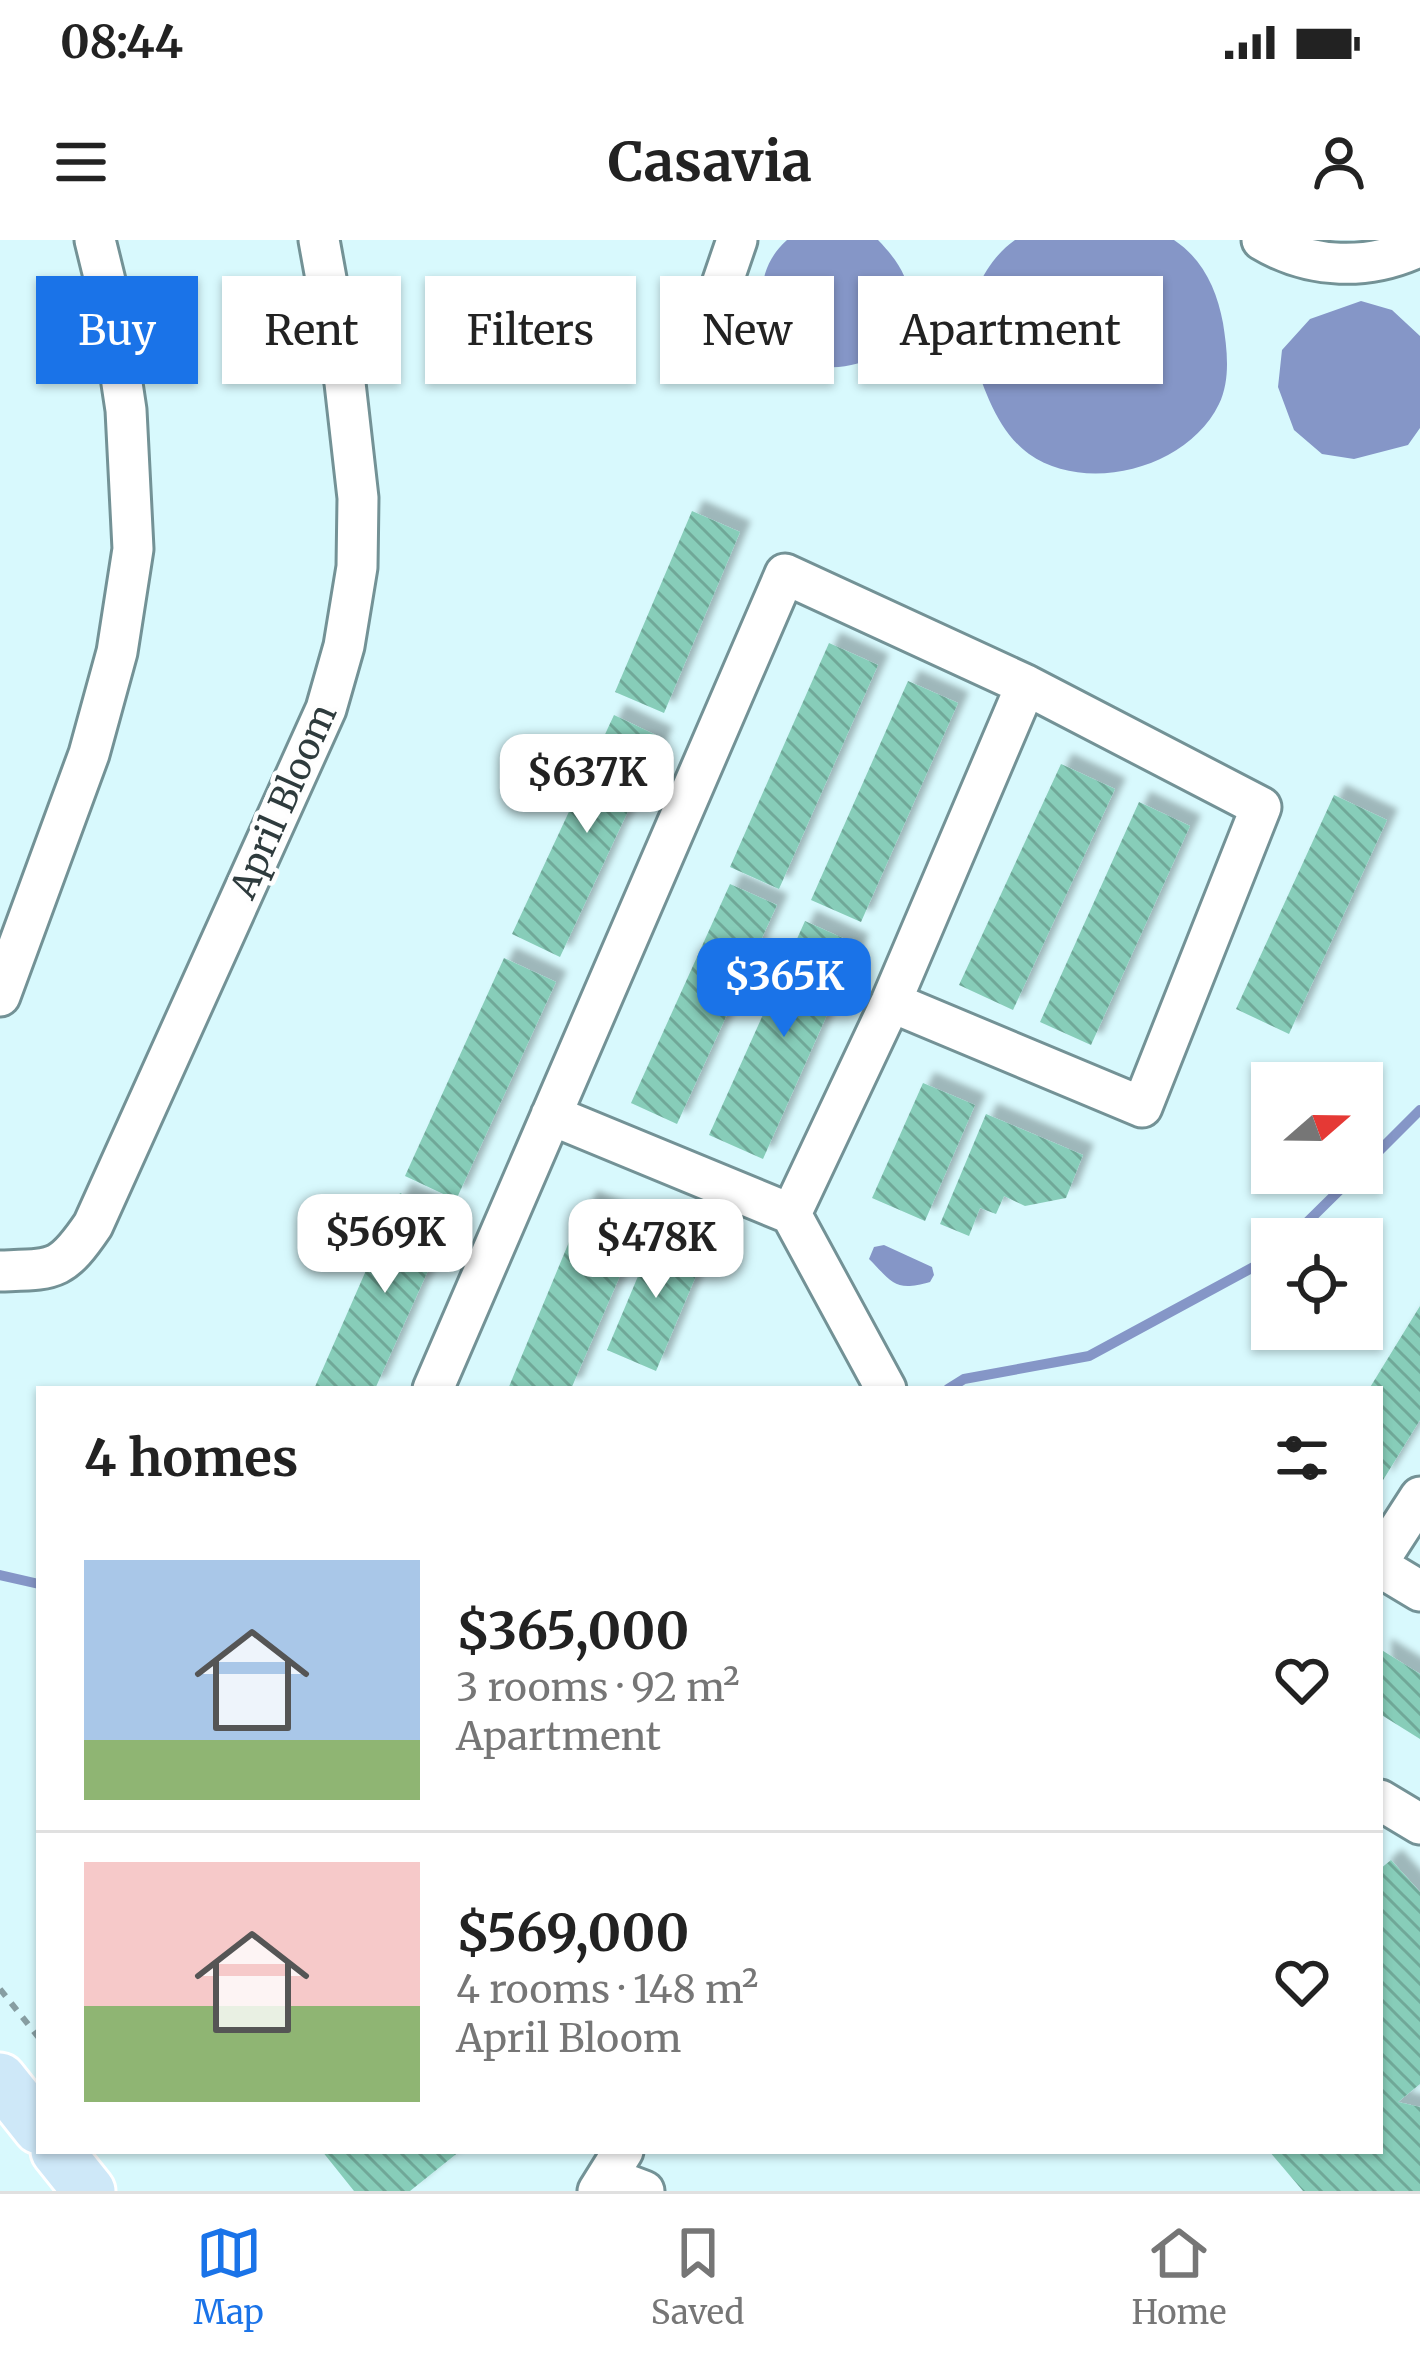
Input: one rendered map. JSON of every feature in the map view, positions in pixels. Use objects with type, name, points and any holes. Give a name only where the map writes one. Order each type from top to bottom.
[{"type":"main road","points":[[0,2079],[36,2124]]},
{"type":"main road","points":[[59,2154],[88,2191]]},
{"type":"street","points":[[0,996],[89,754],[117,652],[133,549],[126,410],[109,298],[94,240]]},
{"type":"street","name":"April Bloom","points":[[0,1271],[43,1270],[70,1258],[93,1225],[326,709],[344,646],[357,567],[358,498],[345,383],[319,240]]},
{"type":"street","points":[[725,276],[737,240]]},
{"type":"street","points":[[1262,240],[1286,255],[1336,265],[1396,258],[1420,246]]},
{"type":"street","points":[[434,1386],[785,574],[1026,685],[1261,807],[1142,1107],[891,1002]]},
{"type":"street","points":[[791,1214],[891,1002],[1026,685]]},
{"type":"street","points":[[551,1115],[791,1214],[877,1373]]},
{"type":"street","points":[[1383,1558],[1420,1497]]},
{"type":"street","points":[[1383,1565],[1420,1591]]},
{"type":"street","points":[[1383,1802],[1420,1824]]},
{"type":"street","points":[[610,2173],[644,2191]]},
{"type":"path","points":[[0,1988],[36,2034]]},
{"type":"water","points":[[787,240],[878,240],[892,256],[904,276],[858,276],[858,363],[834,367],[834,276],[764,276]]},
{"type":"water","points":[[1015,240],[1174,240],[1193,256],[1213,287],[1226,343],[1223,394],[1204,426],[1161,459],[1106,473],[1053,466],[1029,454],[1008,433],[983,384],[1163,384],[1163,276],[984,276]]},
{"type":"water","points":[[1361,301],[1392,310],[1420,336],[1420,428],[1408,445],[1354,459],[1322,454],[1294,430],[1278,387],[1282,350],[1310,319]]},
{"type":"water","points":[[884,1245],[932,1267],[930,1282],[909,1286],[890,1279],[869,1259],[874,1247]]},
{"type":"building","points":[[692,511],[740,532],[664,713],[615,692]]},
{"type":"building","points":[[829,643],[878,665],[779,889],[730,867]]},
{"type":"building","points":[[908,681],[958,703],[861,922],[811,900]]},
{"type":"building","points":[[614,715],[662,738],[560,957],[512,934]]},
{"type":"building","points":[[1061,764],[1115,789],[1013,1010],[959,985]]},
{"type":"building","points":[[1334,795],[1387,820],[1289,1034],[1236,1009]]},
{"type":"building","points":[[1139,802],[1190,826],[1091,1045],[1040,1022]]},
{"type":"building","points":[[730,884],[777,905],[677,1124],[631,1103]]},
{"type":"building","points":[[805,921],[858,945],[763,1159],[709,1135]]},
{"type":"building","points":[[504,958],[556,982],[456,1200],[405,1176]]},
{"type":"building","points":[[923,1083],[975,1105],[925,1221],[872,1198]]},
{"type":"building","points":[[986,1114],[1083,1155],[1066,1198],[1025,1206],[1004,1196],[996,1214],[980,1208],[969,1236],[940,1224]]},
{"type":"building","points":[[400,1193],[452,1217],[376,1386],[315,1386]]},
{"type":"building","points":[[586,1201],[642,1225],[572,1386],[509,1386]]},
{"type":"building","points":[[657,1231],[706,1252],[656,1371],[607,1350]]},
{"type":"building","points":[[1420,1306],[1420,1420],[1383,1480],[1383,1386],[1371,1386]]},
{"type":"building","points":[[1383,1651],[1420,1674],[1420,1739],[1383,1716]]},
{"type":"building","points":[[1391,1860],[1420,1892],[1420,2084],[1398,2102],[1420,2107],[1420,2191],[1303,2191],[1272,2154],[1383,2154],[1383,1867]]},
{"type":"building","points":[[324,2154],[456,2154],[410,2191],[354,2191]]},
{"type":"waterway","points":[[1383,1147],[1420,1110]]},
{"type":"waterway","points":[[1311,1218],[1336,1194]]},
{"type":"waterway","points":[[953,1386],[964,1379],[1089,1356],[1251,1268]]},
{"type":"waterway","points":[[0,1575],[36,1583]]}]
